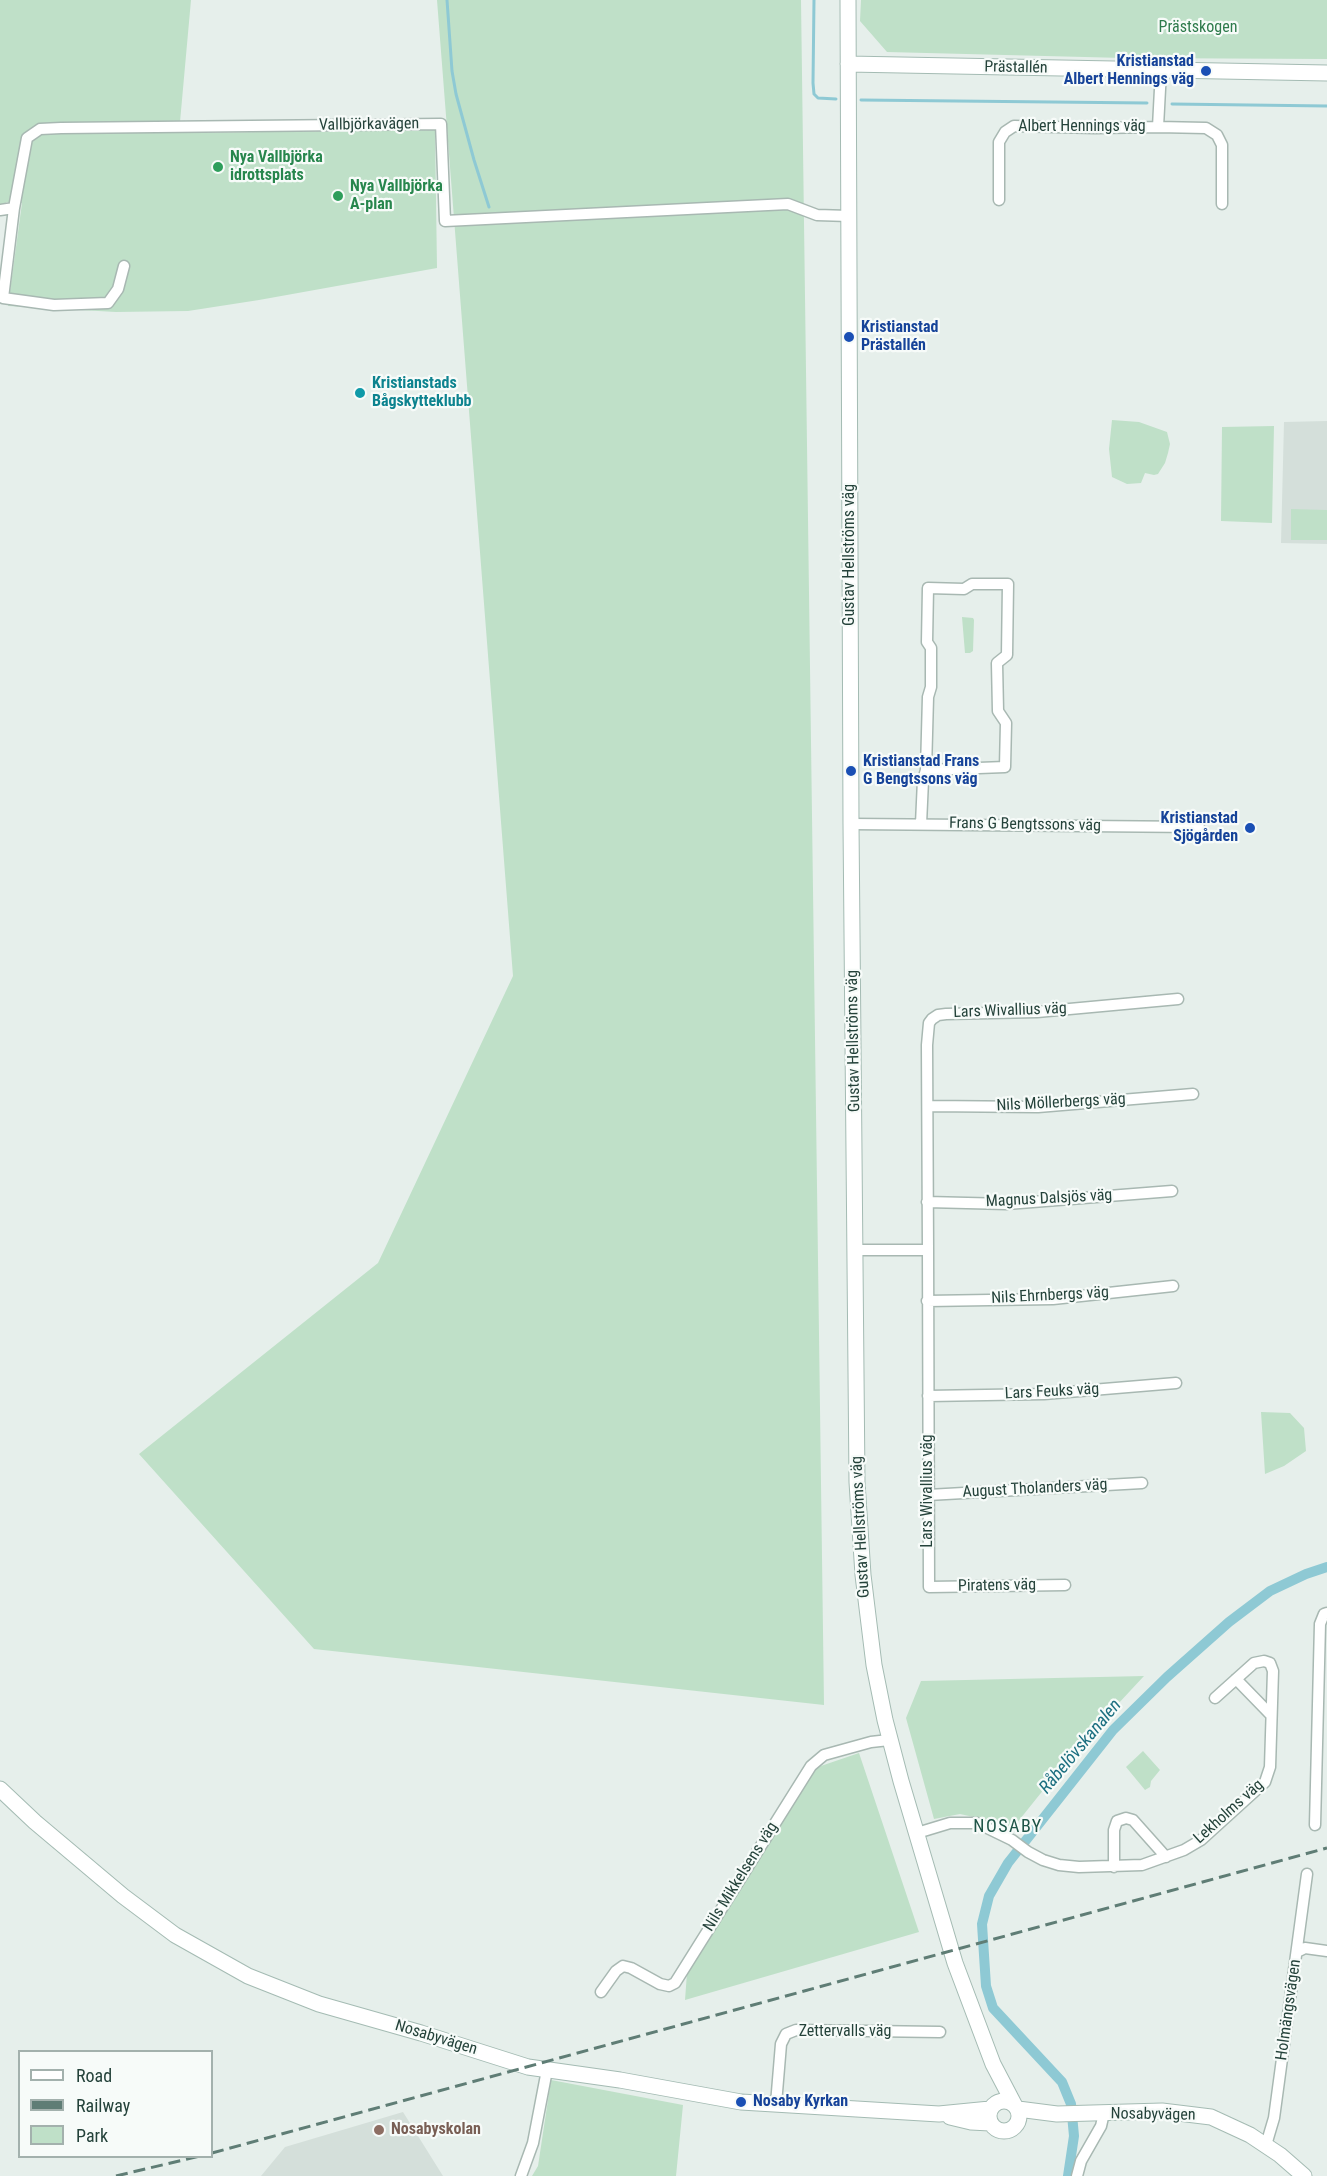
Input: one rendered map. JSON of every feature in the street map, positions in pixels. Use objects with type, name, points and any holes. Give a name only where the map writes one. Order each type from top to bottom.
[{"type":"street","name":"Gustav Hellströms väg","points":[[848,0],[851,824],[857,1482],[860,1540],[868,1626],[890,1740],[955,1963],[993,2064],[1017,2108]]},
{"type":"street","name":"Prästallén","points":[[848,64],[1327,73]]},
{"type":"street","name":"Albert Hennings väg","points":[[1158,127],[1161,70]]},
{"type":"street","name":"Vallbjörkavägen","points":[[14,208],[27,138],[40,129],[441,124],[446,221],[788,204],[817,215],[849,216]]},
{"type":"street","name":"Albert Hennings väg","points":[[999,200],[999,142],[1005,132],[1014,126],[1158,127],[1206,128],[1217,135],[1222,145],[1222,204]]},
{"type":"street","points":[[0,210],[14,208],[3,298],[54,305],[108,303],[118,289],[124,266]]},
{"type":"street","points":[[921,824],[923,780],[926,770],[928,697],[931,687],[931,648],[927,642],[928,588],[964,589],[972,584],[1008,584],[1007,655],[997,663],[998,711],[1006,723],[1005,767],[926,770]]},
{"type":"street","name":"Frans G Bengtssons väg","points":[[851,824],[1199,827]]},
{"type":"street","name":"Lars Wivallius väg","points":[[929,1587],[927,1202],[929,1023],[938,1015],[1037,1012],[1178,999]]},
{"type":"street","name":"Nils Möllerbergs väg","points":[[928,1106],[1038,1107],[1193,1094]]},
{"type":"street","name":"Magnus Dalsjös väg","points":[[927,1202],[1006,1204],[1172,1191]]},
{"type":"street","points":[[856,1250],[928,1250]]},
{"type":"street","name":"Nils Ehrnbergs väg","points":[[927,1301],[1053,1299],[1173,1286]]},
{"type":"street","name":"Lars Feuks väg","points":[[928,1396],[1044,1394],[1176,1383]]},
{"type":"street","name":"August Tholanders väg","points":[[928,1495],[1142,1483]]},
{"type":"street","name":"Piratens väg","points":[[929,1587],[1065,1585]]},
{"type":"street","points":[[1315,1825],[1321,1788],[1320,1624],[1324,1614],[1327,1613]]},
{"type":"street","name":"Lekholms väg","points":[[917,1833],[950,1823],[977,1822],[1016,1842],[1028,1852],[1059,1865],[1114,1867],[1142,1865],[1184,1850],[1201,1840],[1265,1782],[1270,1767],[1273,1671],[1270,1663],[1264,1661],[1254,1664],[1215,1698]]},
{"type":"street","points":[[1236,1679],[1271,1715]]},
{"type":"street","name":"Nils Mikkelsens väg","points":[[601,1992],[616,1971],[623,1966],[660,1984],[669,1986],[675,1983],[811,1766],[824,1755],[890,1740]]},
{"type":"street","name":"Nosabyvägen","points":[[0,1789],[35,1822],[175,1935],[248,1976],[319,2004],[528,2067],[620,2080],[741,2102],[939,2114],[993,2111]]},
{"type":"street","points":[[1114,1867],[1114,1830],[1118,1821],[1126,1818],[1133,1820],[1166,1857]]},
{"type":"street","name":"Holmängsvägen","points":[[1266,2145],[1274,2118],[1307,1874]]},
{"type":"street","points":[[1298,1952],[1305,1948],[1327,1951]]},
{"type":"street","name":"Zettervalls väg","points":[[776,2104],[781,2044],[786,2034],[796,2030],[940,2032]]},
{"type":"street","name":"Gustav Hellströms väg","points":[[993,2064],[993,2111]]},
{"type":"street","points":[[521,2176],[533,2142],[547,2070]]},
{"type":"street","points":[[1008,2101],[1017,2108],[1019,2118],[1015,2127],[1009,2131],[995,2129],[993,2111],[1008,2101]]},
{"type":"street","name":"Nosabyvägen","points":[[1017,2108],[1067,2114],[1162,2111],[1211,2117],[1266,2145],[1304,2176]]},
{"type":"street","points":[[1077,2176],[1081,2161],[1101,2126],[1104,2113]]},
{"type":"street","name":"Nosabyvägen","points":[[1015,2127],[1067,2114]]},
{"type":"shaded area","points":[[1327,421],[1327,544],[1281,543],[1284,422]]},
{"type":"shaded area","name":"Nosabyskolan","points":[[403,2112],[443,2176],[261,2176],[285,2147]]},
{"type":"green space","name":"Nya Vallbjörka idrottsplats","points":[[0,0],[191,0],[179,133],[435,130],[437,268],[188,311],[116,312],[8,306],[22,203],[7,202],[0,207]]},
{"type":"green space","points":[[437,0],[801,0],[824,1705],[314,1649],[139,1454],[378,1263],[513,976]]},
{"type":"green space","name":"Prästskogen","points":[[861,0],[1327,0],[1327,59],[1124,58],[887,52],[860,21]]},
{"type":"green space","points":[[1112,420],[1139,422],[1167,432],[1170,444],[1165,463],[1158,474],[1145,473],[1141,483],[1127,484],[1112,477],[1109,449]]},
{"type":"green space","points":[[1274,426],[1272,523],[1221,521],[1222,427]]},
{"type":"green space","points":[[1291,509],[1327,510],[1327,540],[1291,540]]},
{"type":"green space","points":[[962,617],[974,620],[973,651],[970,653],[965,653]]},
{"type":"green space","points":[[1261,1412],[1290,1413],[1304,1428],[1306,1451],[1284,1466],[1265,1474]]},
{"type":"green space","points":[[1144,1676],[1077,1748],[1008,1834],[987,1820],[960,1814],[934,1819],[906,1718],[921,1681]]},
{"type":"green space","points":[[1143,1751],[1160,1770],[1151,1781],[1150,1787],[1145,1790],[1126,1767]]},
{"type":"green space","points":[[859,1753],[919,1932],[685,2000],[687,1973],[815,1768]]},
{"type":"green space","points":[[551,2080],[683,2105],[676,2176],[532,2176],[538,2166]]},
{"type":"waterway","points":[[447,0],[456,94],[489,207]]},
{"type":"waterway","points":[[814,0],[814,94],[818,98],[836,99]]},
{"type":"waterway","points":[[861,100],[1147,103]]},
{"type":"waterway","points":[[1172,104],[1327,106]]},
{"type":"waterway","name":"Råbelövskanalen","points":[[1068,2176],[1074,2136],[1071,2104],[1062,2082],[993,2008],[986,1986],[982,1924],[989,1896],[1008,1863],[1113,1730],[1167,1677],[1229,1622],[1270,1591],[1327,1567]]},
{"type":"railway","points":[[213,2153],[1327,1848]]},
{"type":"railway","points":[[116,2176],[192,2158]]},
{"type":"place","name":"Kristianstad Albert Hennings väg","points":[[1206,71]]},
{"type":"place","name":"Nya Vallbjörka idrottsplats","points":[[218,167]]},
{"type":"place","name":"Nya Vallbjörka A-plan","points":[[338,196]]},
{"type":"place","name":"Kristianstad Prästallén","points":[[849,337]]},
{"type":"place","name":"Kristianstads Bågskytteklubb","points":[[360,393]]},
{"type":"place","name":"Kristianstad Frans G Bengtssons väg","points":[[851,771]]},
{"type":"place","name":"Kristianstad Sjögården","points":[[1250,828]]},
{"type":"place","name":"Nosaby Kyrkan","points":[[741,2102]]},
{"type":"place","name":"Nosabyskolan","points":[[379,2130]]},
{"type":"district","name":"NOSABY","points":[[1008,1827]]}]
